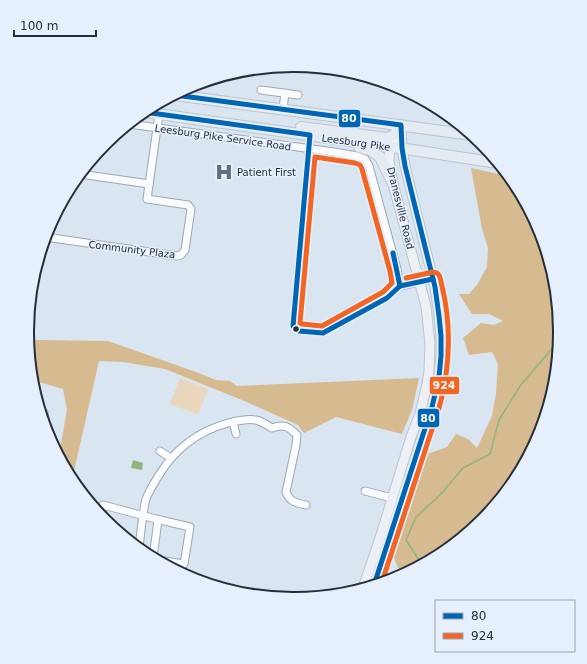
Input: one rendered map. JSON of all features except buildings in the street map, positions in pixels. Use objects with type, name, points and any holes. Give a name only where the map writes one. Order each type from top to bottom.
[{"type":"highway","points":[[185,96],[460,133]]},
{"type":"highway","name":"Leesburg Pike","points":[[154,113],[390,146],[490,162]]},
{"type":"highway","points":[[218,122],[258,122],[387,138],[394,134],[401,125]]},
{"type":"highway","points":[[326,138],[368,150],[376,154],[382,160],[393,184]]},
{"type":"main road","name":"Dranesville Road","points":[[365,582],[411,437],[420,414],[429,371],[430,344],[426,306],[393,184],[389,161],[390,146],[401,125]]},
{"type":"main road","name":"Dranesville Road","points":[[376,578],[432,407],[439,377],[441,356],[440,316],[433,279],[408,178],[402,148],[401,125]]},
{"type":"street","points":[[261,90],[298,95]]},
{"type":"street","points":[[283,109],[286,93]]},
{"type":"street","name":"Community Plaza","points":[[52,238],[170,255],[181,255],[185,250],[191,209],[188,205],[147,199],[159,114]]},
{"type":"street","name":"Leesburg Pike Service Road","points":[[137,125],[357,156],[364,159],[369,166],[397,269],[400,286],[420,282]]},
{"type":"street","points":[[309,149],[310,135]]},
{"type":"street","points":[[87,175],[149,184]]},
{"type":"street","points":[[420,282],[433,279]]},
{"type":"street","points":[[140,541],[146,499],[163,468],[185,445],[204,432],[233,422],[256,420],[272,428],[281,425],[291,428],[297,435],[286,492],[293,502],[306,505]]},
{"type":"street","points":[[233,422],[236,434]]},
{"type":"street","points":[[160,451],[171,458]]},
{"type":"street","points":[[365,491],[392,498]]},
{"type":"street","points":[[103,508],[103,505],[158,520],[190,526],[184,564],[174,563]]},
{"type":"street","points":[[154,551],[158,520]]},
{"type":"shaded area","points":[[471,168],[499,174],[526,217],[539,249],[551,298],[553,332],[551,366],[548,383],[539,415],[526,447],[509,476],[489,503],[465,527],[438,548],[399,569],[394,558],[425,455],[447,447],[456,434],[468,439],[477,448],[492,416],[496,394],[498,364],[492,352],[469,355],[463,338],[481,323],[494,325],[503,321],[489,314],[472,314],[459,294],[469,294],[477,285],[487,267],[488,248],[482,229]]},
{"type":"shaded area","points":[[34,340],[108,341],[216,380],[230,381],[237,386],[419,378],[412,410],[402,434],[336,417],[304,433],[298,425],[242,400],[165,369],[123,362],[99,361],[74,470],[61,446],[67,410],[63,389],[39,382]]},
{"type":"shaded area","points":[[180,378],[208,389],[198,415],[170,404]]},
{"type":"shaded area","points":[[133,460],[143,463],[142,470],[131,468]]},
{"type":"waterway","points":[[419,559],[406,540],[416,517],[440,495],[463,468],[490,454],[499,420],[520,386],[552,348]]},
{"type":"transit line","name":"80","points":[[185,96],[401,125],[402,148],[405,166],[435,287],[441,336],[441,356],[439,377],[432,407],[376,578]]},
{"type":"transit line","name":"80","points":[[153,113],[310,135],[293,326],[299,331],[323,333],[387,298],[400,286],[433,279]]},
{"type":"transit line","name":"924","points":[[315,157],[360,165],[390,271],[392,283],[383,292],[322,326],[300,323],[315,157]]},
{"type":"transit line","name":"80","points":[[393,253],[400,286]]},
{"type":"transit line","name":"924","points":[[384,575],[439,408],[447,364],[447,319],[440,277],[437,273],[433,272],[406,278]]},
{"type":"place","name":"Patient First","points":[[224,172]]}]
